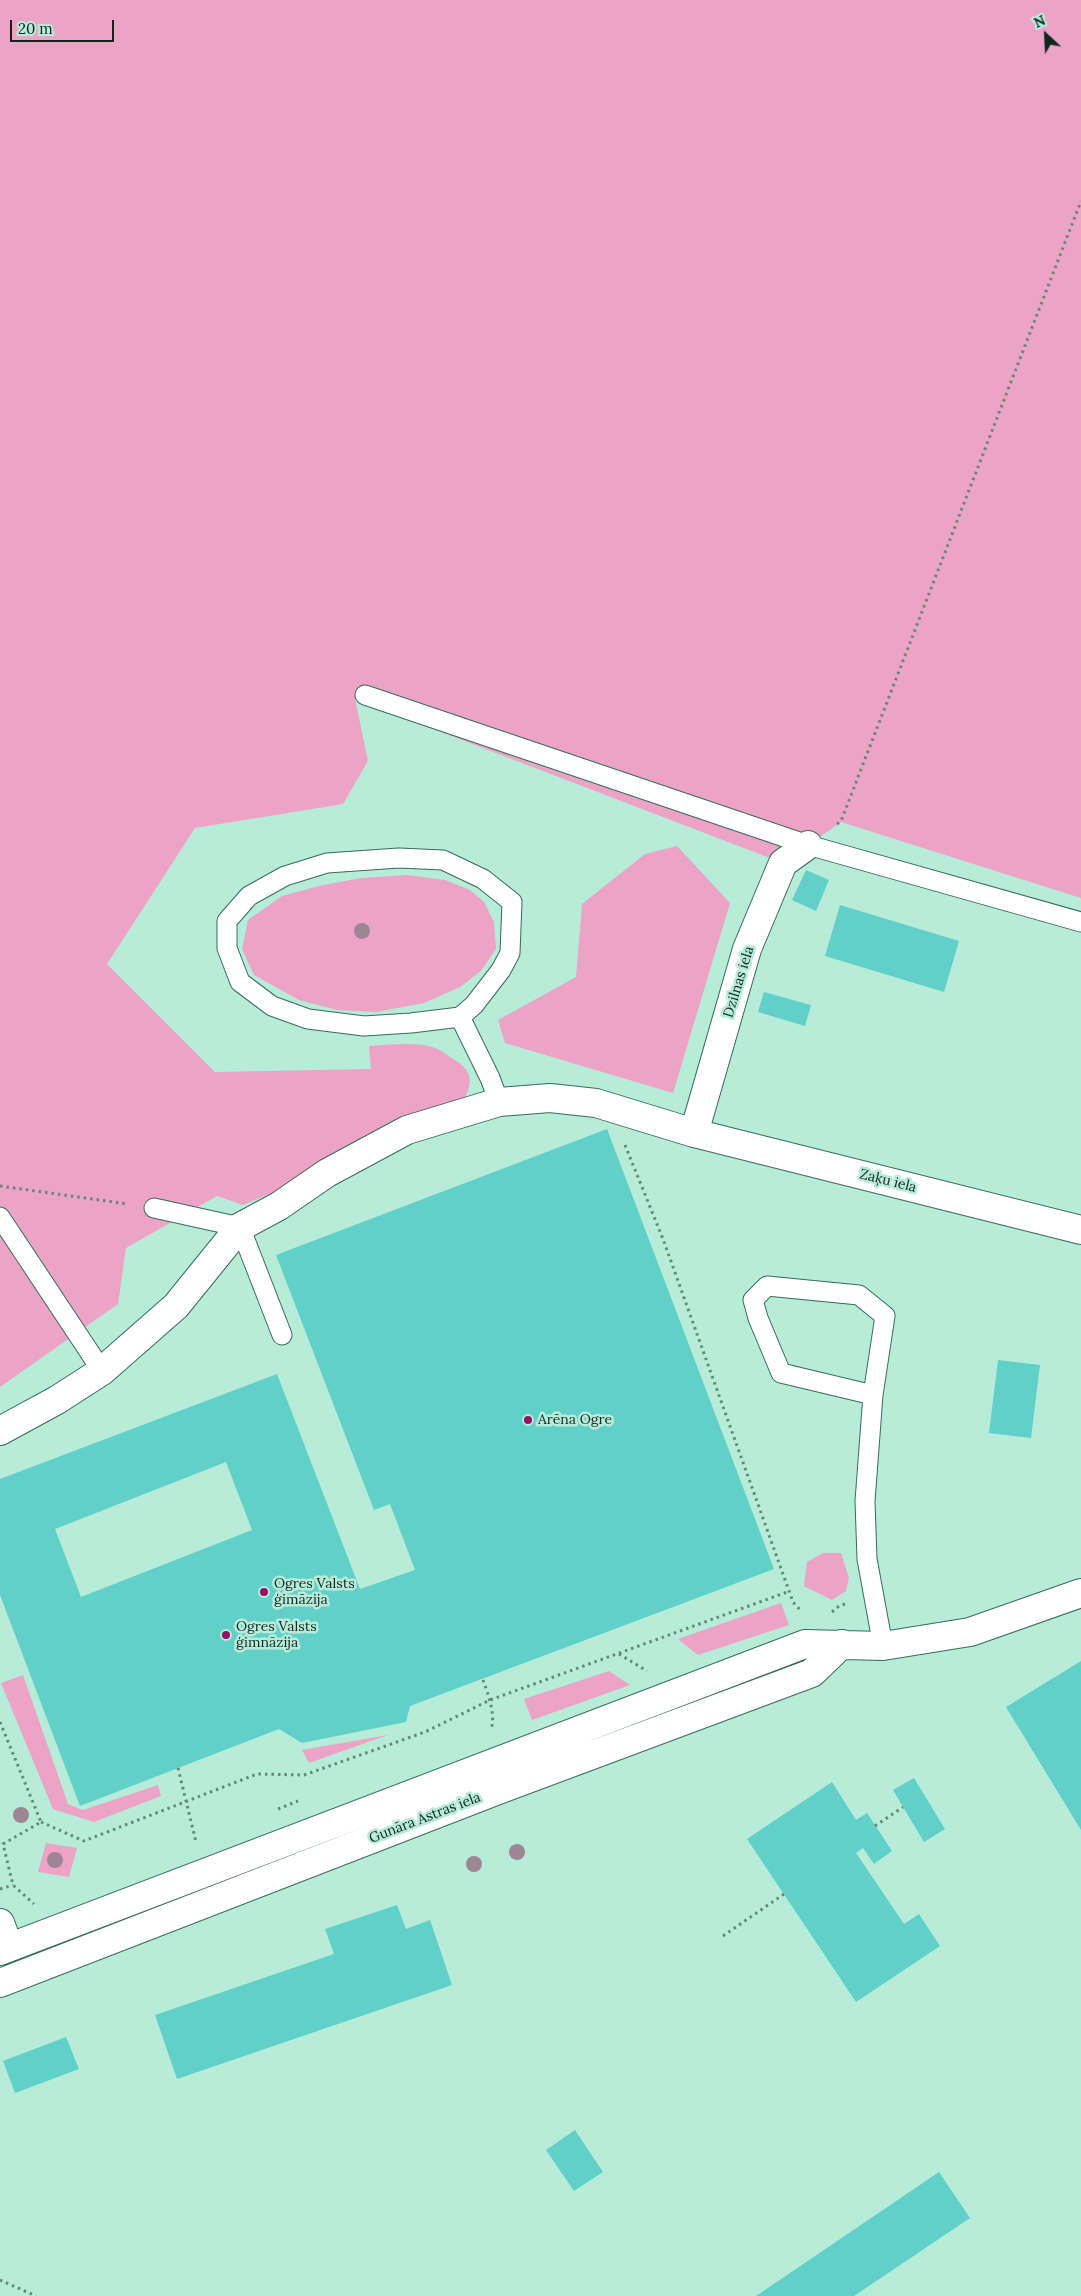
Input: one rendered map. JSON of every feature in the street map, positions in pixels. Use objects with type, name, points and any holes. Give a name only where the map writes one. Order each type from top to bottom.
[{"type":"street","name":"Dzilnas iela","points":[[694,1132],[747,949],[783,863],[808,845]]},
{"type":"street","name":"Zaķu iela","points":[[240,1227],[279,1206],[327,1172],[407,1130],[499,1102],[550,1098],[596,1103],[694,1132],[1081,1230]]},
{"type":"street","points":[[0,1432],[57,1400],[102,1370],[176,1306],[240,1227]]},
{"type":"street","name":"Gunāra Astras iela","points":[[3,1940],[804,1644],[883,1646],[970,1632],[1081,1593]]},
{"type":"street","name":"Gunāra Astras iela","points":[[0,1983],[501,1789],[812,1673],[842,1644]]},
{"type":"lane","points":[[365,695],[808,845],[1081,922]]},
{"type":"lane","points":[[399,858],[443,860],[483,879],[512,902],[510,953],[501,970],[479,998],[460,1016],[411,1023],[364,1026],[308,1019],[272,1006],[240,982],[226,948],[227,921],[249,896],[284,876],[326,863],[399,858]]},
{"type":"lane","points":[[460,1016],[490,1078],[499,1102]]},
{"type":"lane","points":[[154,1208],[240,1227],[282,1335]]},
{"type":"lane","points":[[0,1217],[102,1370]]},
{"type":"lane","points":[[873,1395],[781,1373],[758,1318],[753,1300],[767,1286],[859,1295],[885,1316],[873,1395],[865,1501],[867,1560],[883,1646]]},
{"type":"path","points":[[808,845],[841,822],[1081,201]]},
{"type":"path","points":[[639,1178],[793,1602],[806,1616]]},
{"type":"path","points":[[0,1186],[154,1208]]},
{"type":"path","points":[[0,1722],[41,1822],[84,1841],[185,1800],[257,1774],[304,1775],[425,1732],[490,1700],[790,1591]]},
{"type":"path","points":[[619,1654],[650,1672]]},
{"type":"path","points":[[483,1680],[490,1700],[492,1725],[490,1733]]},
{"type":"path","points":[[178,1768],[199,1851]]},
{"type":"path","points":[[876,1826],[903,1807]]},
{"type":"path","points":[[0,1889],[13,1884],[3,1844],[41,1822]]},
{"type":"path","points":[[723,1936],[784,1894]]},
{"type":"path","points":[[0,2280],[36,2296]]},
{"type":"shaded area","points":[[0,0],[1081,0],[1081,898],[841,822],[783,863],[355,699],[368,761],[343,804],[195,828],[107,964],[215,1072],[371,1069],[369,1046],[419,1045],[440,1050],[466,1069],[470,1084],[466,1096],[462,1103],[405,1118],[351,1144],[283,1188],[243,1205],[217,1196],[126,1248],[118,1304],[0,1387]]},
{"type":"shaded area","points":[[677,846],[730,903],[673,1093],[505,1043],[498,1020],[576,977],[582,904],[645,854]]},
{"type":"shaded area","points":[[407,875],[445,880],[470,890],[484,902],[494,922],[496,949],[481,971],[460,987],[424,1003],[376,1012],[337,1010],[299,1000],[254,975],[242,949],[248,920],[282,896],[319,886],[361,878]]},
{"type":"shaded area","points":[[823,1553],[841,1553],[849,1578],[846,1591],[832,1600],[804,1586],[807,1562]]},
{"type":"shaded area","points":[[781,1603],[789,1625],[698,1655],[678,1639]]},
{"type":"shaded area","points":[[609,1671],[630,1685],[532,1720],[524,1699]]},
{"type":"shaded area","points":[[23,1675],[68,1804],[83,1810],[158,1785],[161,1796],[94,1822],[53,1809],[1,1683]]},
{"type":"shaded area","points":[[388,1735],[309,1763],[302,1750]]},
{"type":"shaded area","points":[[46,1843],[77,1848],[69,1877],[38,1872]]},
{"type":"building","points":[[806,870],[829,880],[816,911],[792,900]]},
{"type":"building","points":[[840,905],[959,941],[944,992],[825,956]]},
{"type":"building","points":[[764,992],[811,1005],[805,1026],[758,1012]]},
{"type":"building","points":[[607,1129],[774,1569],[410,1706],[406,1722],[302,1743],[279,1729],[80,1806],[0,1595],[0,1479],[277,1374],[360,1589],[415,1570],[390,1504],[374,1510],[276,1255]],"holes":[[[226,1462],[252,1530],[81,1597],[55,1529]]]},
{"type":"building","points":[[998,1360],[1040,1365],[1031,1438],[989,1433]]},
{"type":"building","points":[[1081,1661],[1081,1830],[1006,1707]]},
{"type":"building","points":[[914,1778],[945,1829],[924,1842],[893,1790]]},
{"type":"building","points":[[832,1782],[856,1820],[867,1813],[892,1851],[874,1864],[863,1848],[856,1853],[904,1924],[919,1914],[940,1946],[856,2002],[747,1839]]},
{"type":"building","points":[[397,1905],[406,1929],[430,1920],[452,1985],[177,2079],[155,2015],[334,1954],[325,1929]]},
{"type":"building","points":[[66,2037],[79,2069],[15,2093],[3,2061]]},
{"type":"building","points":[[575,2130],[603,2172],[574,2191],[546,2150]]},
{"type":"building","points":[[939,2172],[970,2218],[854,2296],[756,2296]]},
{"type":"place","name":"Arēna Ogre","points":[[528,1420]]},
{"type":"place","name":"Ogres Valsts ģimāzija","points":[[264,1592]]},
{"type":"place","name":"Ogres Valsts ģimnāzija","points":[[226,1635]]}]
